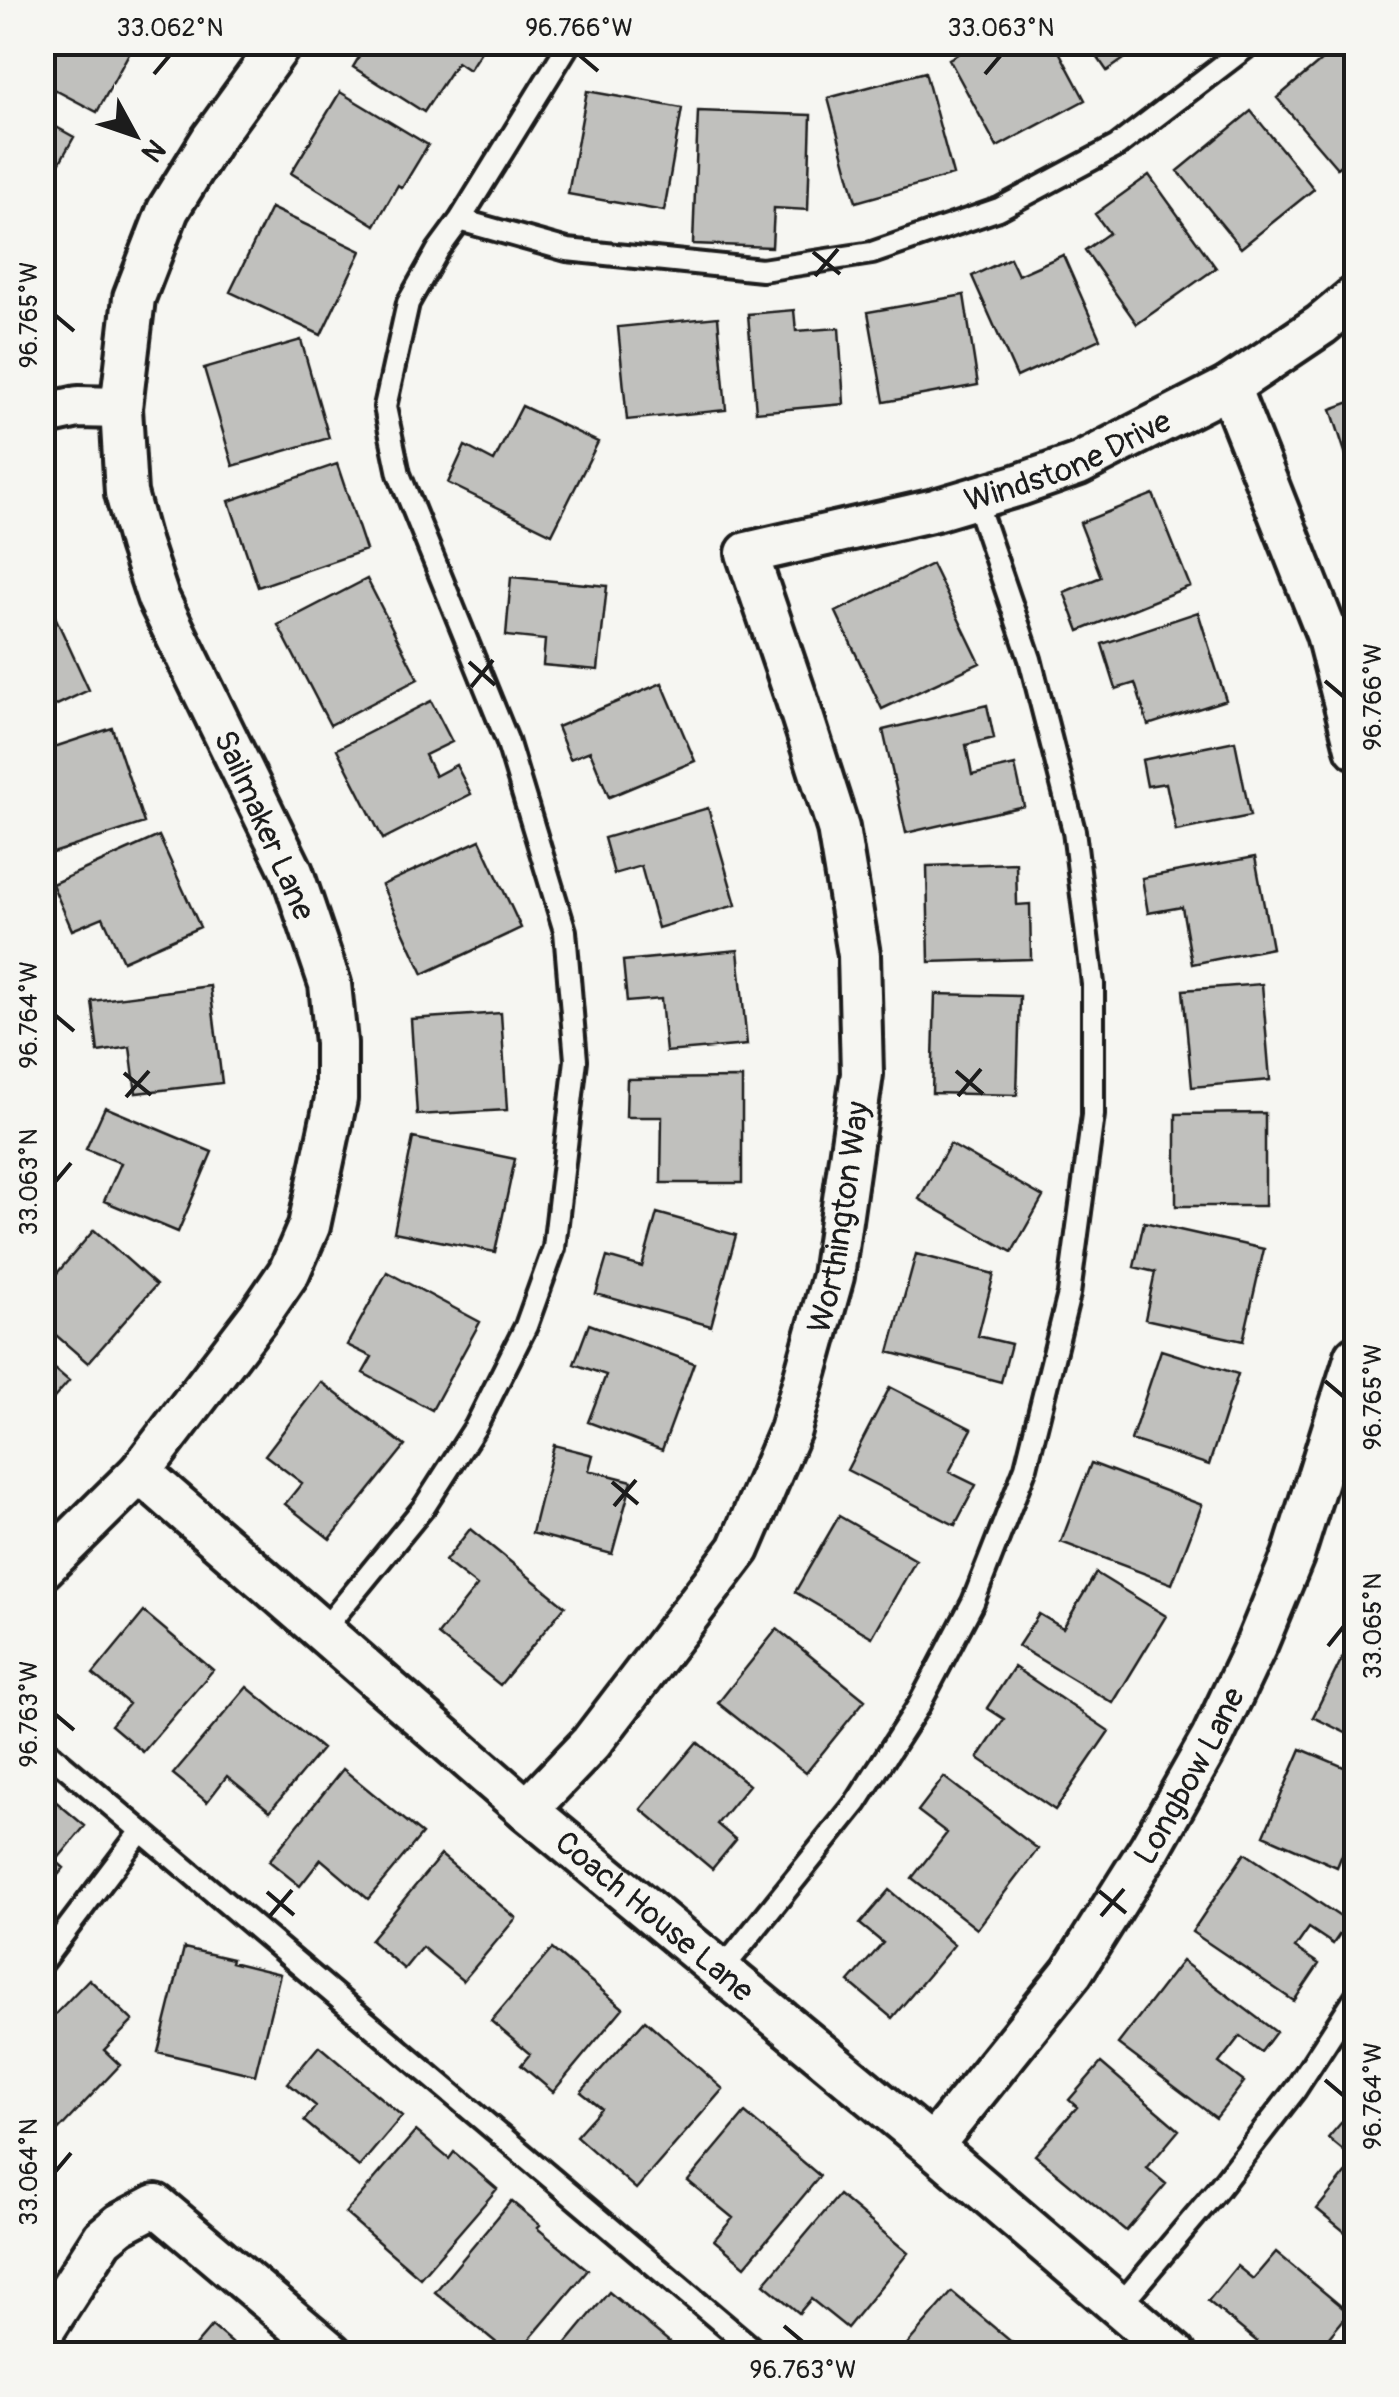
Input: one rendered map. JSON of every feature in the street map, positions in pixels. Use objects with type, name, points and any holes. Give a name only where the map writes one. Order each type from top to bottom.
[{"type":"street","name":"Sailmaker Lane","points":[[47,1557],[140,1472],[290,1272],[309,1226],[336,1099],[330,984],[292,872],[158,598],[126,493],[121,408],[134,298],[168,210],[212,139],[282,42]]},
{"type":"street","name":"Windstone Drive","points":[[747,553],[934,510],[1079,464],[1229,387],[1321,325],[1356,296]]},
{"type":"street","points":[[1229,387],[1326,634],[1356,748]]},
{"type":"street","points":[[42,415],[78,407],[121,408]]},
{"type":"street","name":"Worthington Way","points":[[527,1810],[591,1743],[739,1548],[790,1430],[833,1276],[862,1074],[859,955],[838,828],[747,553]]},
{"type":"street","name":"Longbow Lane","points":[[932,2146],[1072,1972],[1150,1848],[1212,1738],[1293,1556],[1356,1356]]},
{"type":"street","name":"Coach House Lane","points":[[140,1472],[527,1810],[932,2146],[1175,2354]]},
{"type":"street","points":[[42,2333],[103,2238],[156,2205],[332,2354]]},
{"type":"lane","points":[[320,1630],[424,1506],[476,1426],[526,1326],[554,1248],[576,1060],[565,931],[508,740],[399,474],[385,407],[408,302],[570,42]]},
{"type":"lane","points":[[460,220],[566,250],[762,270],[872,252],[1000,209],[1116,146],[1253,42]]},
{"type":"lane","points":[[722,1971],[856,1804],[919,1705],[973,1602],[1026,1467],[1068,1294],[1094,1115],[1093,984],[1074,832],[1030,658],[974,498]]},
{"type":"lane","points":[[42,1747],[759,2354]]},
{"type":"lane","points":[[42,1962],[142,1831]]},
{"type":"lane","points":[[1119,2306],[1295,2090],[1356,1996]]},
{"type":"building","points":[[42,42],[135,42],[97,112],[42,83]]},
{"type":"building","points":[[368,42],[487,42],[469,70],[457,62],[424,112],[353,67]]},
{"type":"building","points":[[979,42],[1054,42],[1085,100],[997,147],[949,59]]},
{"type":"building","points":[[1087,42],[1148,42],[1107,71]]},
{"type":"building","points":[[1343,42],[1356,42],[1356,151],[1337,168],[1277,98]]},
{"type":"building","points":[[925,72],[953,175],[856,202],[828,98]]},
{"type":"building","points":[[587,91],[682,108],[664,211],[568,194]]},
{"type":"building","points":[[340,92],[428,145],[375,225],[291,173]]},
{"type":"building","points":[[698,111],[811,115],[808,210],[774,208],[772,247],[693,244]]},
{"type":"building","points":[[1251,111],[1314,189],[1241,248],[1178,171]]},
{"type":"building","points":[[42,119],[74,137],[42,194]]},
{"type":"building","points":[[1149,175],[1216,268],[1137,324],[1085,250],[1109,233],[1095,214]]},
{"type":"building","points":[[271,208],[361,251],[321,335],[230,292]]},
{"type":"building","points":[[1063,255],[1100,339],[1017,377],[972,276],[1010,258],[1018,275]]},
{"type":"building","points":[[964,295],[978,385],[884,402],[868,312]]},
{"type":"building","points":[[794,310],[796,331],[839,328],[844,404],[756,412],[748,314]]},
{"type":"building","points":[[718,317],[726,410],[627,420],[618,327]]},
{"type":"building","points":[[301,340],[329,438],[233,466],[204,368]]},
{"type":"building","points":[[1356,400],[1356,486],[1331,409]]},
{"type":"building","points":[[522,406],[598,442],[552,534],[448,483],[465,446],[494,461]]},
{"type":"building","points":[[337,464],[366,550],[258,587],[229,501]]},
{"type":"building","points":[[1153,494],[1190,586],[1079,631],[1064,592],[1101,577],[1080,523]]},
{"type":"building","points":[[932,564],[980,663],[882,709],[836,612]]},
{"type":"building","points":[[511,577],[607,586],[598,670],[543,665],[545,640],[506,636]]},
{"type":"building","points":[[367,579],[418,679],[330,725],[278,625]]},
{"type":"building","points":[[47,599],[89,690],[42,712],[42,601]]},
{"type":"building","points":[[1198,612],[1226,700],[1148,725],[1135,683],[1116,689],[1102,644]]},
{"type":"building","points":[[662,683],[695,761],[609,797],[590,751],[570,759],[557,727]]},
{"type":"building","points":[[431,701],[452,742],[425,755],[435,776],[456,765],[471,794],[383,839],[337,749]]},
{"type":"building","points":[[987,705],[994,738],[966,745],[972,775],[1015,765],[1024,806],[906,833],[883,730]]},
{"type":"building","points":[[112,728],[144,823],[50,854],[42,833],[42,751]]},
{"type":"building","points":[[1235,741],[1250,816],[1176,831],[1166,783],[1147,786],[1142,760]]},
{"type":"building","points":[[708,808],[736,905],[658,928],[641,866],[614,874],[604,838]]},
{"type":"building","points":[[159,836],[200,927],[123,961],[103,917],[72,930],[52,884]]},
{"type":"building","points":[[480,840],[521,928],[423,974],[382,885]]},
{"type":"building","points":[[1255,857],[1272,948],[1192,964],[1182,907],[1148,913],[1142,878]]},
{"type":"building","points":[[1016,863],[1017,905],[1030,904],[1031,959],[929,962],[927,866]]},
{"type":"building","points":[[738,950],[747,1045],[666,1052],[661,999],[627,1002],[623,961]]},
{"type":"building","points":[[1262,984],[1270,1080],[1192,1087],[1183,990]]},
{"type":"building","points":[[210,986],[222,1083],[136,1093],[130,1047],[98,1052],[92,1001]]},
{"type":"building","points":[[935,994],[1020,996],[1017,1095],[932,1093]]},
{"type":"building","points":[[501,1013],[507,1110],[417,1115],[411,1019]]},
{"type":"building","points":[[742,1078],[742,1183],[661,1183],[662,1117],[626,1117],[627,1079]]},
{"type":"building","points":[[105,1107],[212,1152],[178,1232],[104,1201],[121,1163],[86,1149]]},
{"type":"building","points":[[1265,1113],[1265,1206],[1176,1206],[1176,1114]]},
{"type":"building","points":[[413,1138],[515,1159],[495,1252],[394,1232]]},
{"type":"building","points":[[950,1144],[1043,1197],[1012,1252],[919,1199]]},
{"type":"building","points":[[657,1213],[736,1235],[711,1326],[596,1294],[607,1257],[642,1267]]},
{"type":"building","points":[[1144,1222],[1264,1249],[1243,1341],[1145,1319],[1155,1272],[1134,1267]]},
{"type":"building","points":[[94,1230],[156,1285],[88,1363],[42,1323],[42,1271],[52,1279]]},
{"type":"building","points":[[916,1254],[994,1274],[978,1336],[1011,1344],[1001,1382],[889,1352]]},
{"type":"building","points":[[387,1272],[480,1322],[432,1410],[363,1373],[372,1357],[347,1345]]},
{"type":"building","points":[[589,1324],[694,1363],[662,1450],[588,1422],[606,1375],[574,1364]]},
{"type":"building","points":[[1161,1350],[1238,1374],[1209,1465],[1131,1440]]},
{"type":"building","points":[[42,1358],[69,1381],[42,1412]]},
{"type":"building","points":[[321,1382],[405,1446],[330,1539],[285,1504],[302,1483],[265,1455]]},
{"type":"building","points":[[890,1387],[972,1429],[949,1472],[976,1485],[955,1525],[847,1470]]},
{"type":"building","points":[[554,1445],[593,1455],[589,1470],[632,1481],[612,1554],[532,1533]]},
{"type":"building","points":[[1091,1463],[1202,1505],[1172,1584],[1061,1542]]},
{"type":"building","points":[[839,1516],[916,1560],[872,1637],[795,1592]]},
{"type":"building","points":[[470,1529],[565,1606],[500,1685],[438,1635],[477,1586],[445,1561]]},
{"type":"building","points":[[1096,1573],[1166,1616],[1113,1703],[1018,1646],[1039,1614],[1063,1628]]},
{"type":"building","points":[[144,1612],[213,1670],[143,1752],[111,1725],[129,1704],[93,1674]]},
{"type":"building","points":[[777,1629],[865,1700],[806,1773],[718,1703]]},
{"type":"building","points":[[1353,1636],[1356,1638],[1356,1738],[1313,1717]]},
{"type":"building","points":[[1014,1667],[1109,1731],[1055,1810],[978,1758],[1004,1719],[987,1708]]},
{"type":"building","points":[[247,1687],[322,1749],[270,1811],[227,1776],[207,1802],[173,1774]]},
{"type":"building","points":[[697,1742],[749,1785],[717,1824],[736,1840],[712,1869],[641,1809]]},
{"type":"building","points":[[1301,1749],[1356,1772],[1356,1841],[1349,1838],[1337,1867],[1264,1835]]},
{"type":"building","points":[[343,1769],[422,1834],[368,1899],[321,1859],[300,1886],[269,1861]]},
{"type":"building","points":[[944,1777],[1038,1849],[977,1929],[912,1878],[947,1833],[918,1811]]},
{"type":"building","points":[[42,1790],[85,1826],[56,1861],[64,1868],[42,1894]]},
{"type":"building","points":[[1245,1853],[1348,1922],[1333,1944],[1309,1928],[1295,1948],[1319,1964],[1294,2001],[1192,1932]]},
{"type":"building","points":[[441,1855],[516,1918],[463,1981],[422,1947],[404,1969],[370,1940]]},
{"type":"building","points":[[889,1890],[954,1945],[892,2018],[849,1982],[883,1943],[860,1924]]},
{"type":"building","points":[[184,1948],[280,1974],[255,2075],[158,2052]]},
{"type":"building","points":[[552,1949],[623,2008],[553,2092],[521,2065],[530,2054],[491,2021]]},
{"type":"building","points":[[1182,1961],[1276,2032],[1261,2052],[1240,2036],[1219,2063],[1244,2082],[1216,2118],[1118,2044]]},
{"type":"building","points":[[89,1979],[133,2021],[104,2050],[120,2065],[51,2138],[42,2130],[42,2028]]},
{"type":"building","points":[[645,2020],[723,2089],[636,2189],[576,2136],[601,2108],[581,2092]]},
{"type":"building","points":[[319,2046],[402,2116],[359,2167],[304,2121],[316,2106],[288,2083]]},
{"type":"building","points":[[1101,2063],[1179,2130],[1147,2168],[1166,2184],[1126,2231],[1035,2155],[1077,2107],[1069,2100]]},
{"type":"building","points":[[1353,2109],[1356,2112],[1356,2161],[1328,2138]]},
{"type":"building","points":[[745,2113],[820,2176],[745,2266],[714,2240],[733,2218],[688,2181]]},
{"type":"building","points":[[416,2131],[449,2159],[454,2152],[497,2189],[420,2278],[345,2213]]},
{"type":"building","points":[[1356,2161],[1356,2241],[1317,2209]]},
{"type":"building","points":[[839,2195],[908,2253],[847,2328],[811,2299],[799,2313],[764,2284]]},
{"type":"building","points":[[511,2201],[588,2270],[517,2354],[510,2354],[435,2292]]},
{"type":"building","points":[[1276,2252],[1349,2313],[1315,2354],[1272,2354],[1208,2301],[1237,2266],[1253,2279]]},
{"type":"building","points":[[609,2292],[684,2354],[576,2354],[565,2345]]},
{"type":"building","points":[[952,2292],[1021,2350],[1017,2354],[907,2354],[902,2350]]},
{"type":"building","points":[[212,2326],[245,2354],[188,2354]]}]
